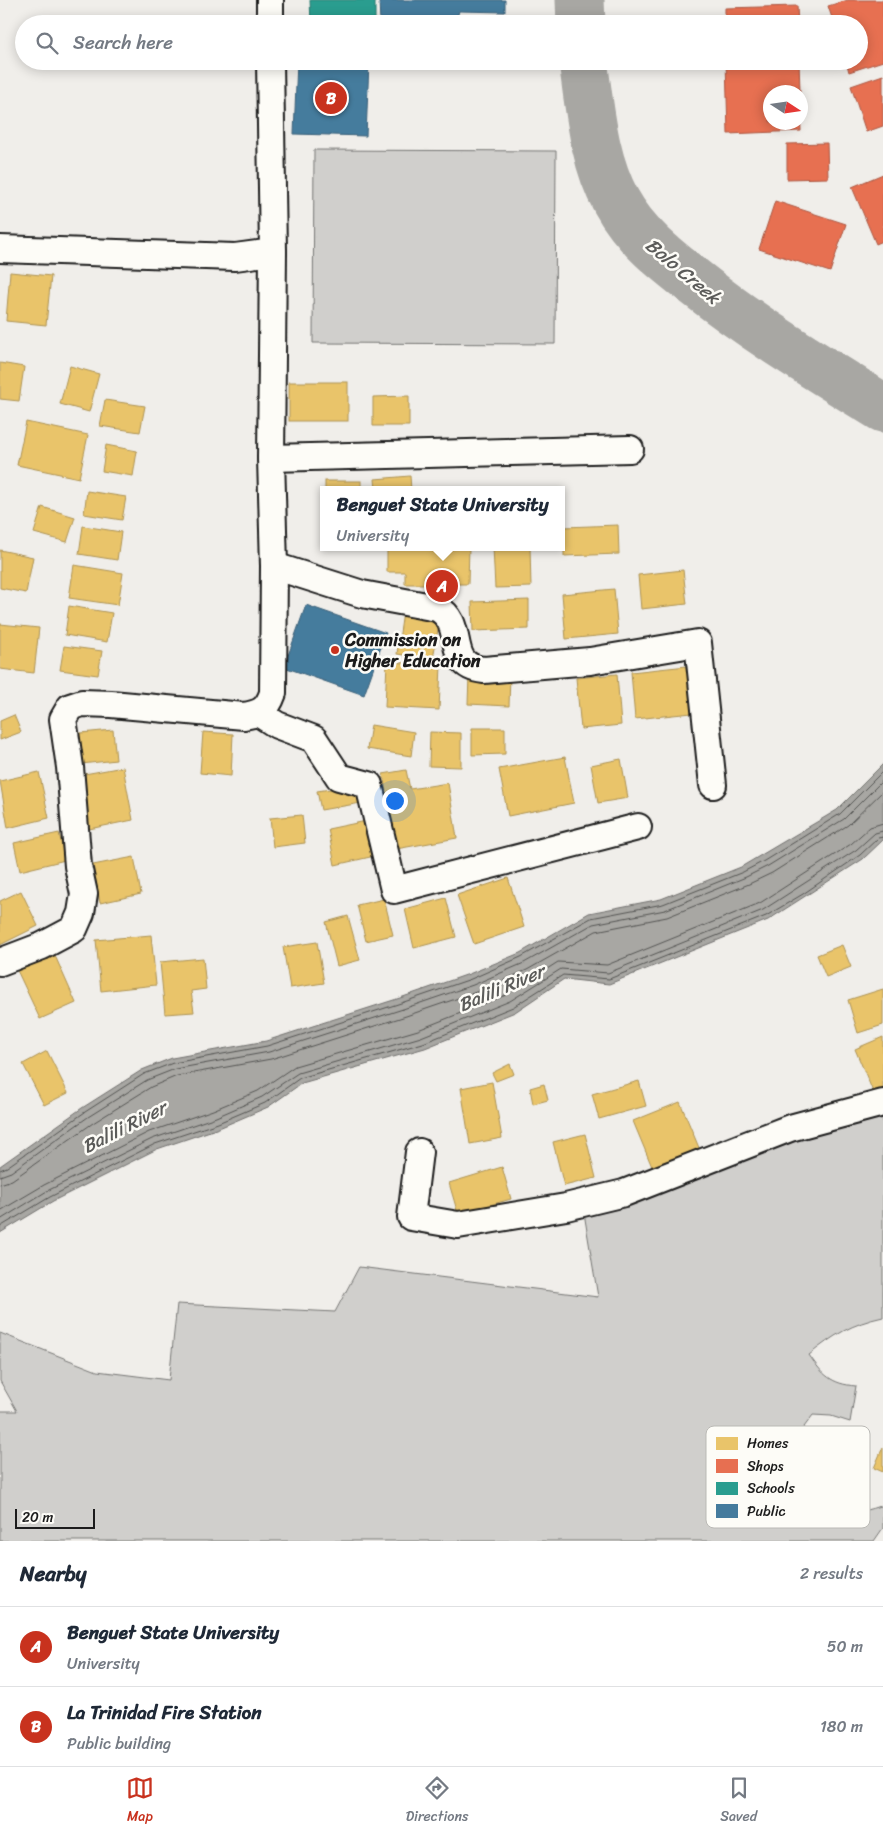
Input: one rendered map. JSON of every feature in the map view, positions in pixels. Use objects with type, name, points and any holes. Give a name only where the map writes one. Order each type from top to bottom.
[{"type":"street","points":[[270,0],[270,15]]},
{"type":"street","points":[[0,962],[42,946],[74,929],[81,913],[84,894],[78,866],[70,766],[63,719],[70,707],[82,703],[111,704],[244,716],[260,714],[268,706],[273,693],[274,566],[271,458],[274,252],[270,70]]},
{"type":"street","points":[[0,249],[235,257],[274,252]]},
{"type":"street","points":[[271,458],[630,449]]},
{"type":"street","points":[[274,566],[362,594],[437,608],[450,618],[460,657],[465,665],[472,669],[484,670],[590,661],[698,643],[713,785]]},
{"type":"street","points":[[260,714],[277,725],[314,739],[339,777],[369,785],[394,890],[638,827]]},
{"type":"street","points":[[419,1152],[411,1218],[458,1225],[566,1206],[624,1192],[790,1128],[883,1104]]},
{"type":"shaded area","points":[[314,150],[556,151],[555,344],[313,343]]},
{"type":"shaded area","points":[[883,1112],[883,1317],[861,1323],[843,1331],[809,1355],[823,1373],[834,1381],[856,1386],[850,1422],[831,1416],[813,1415],[805,1426],[706,1426],[706,1528],[870,1528],[870,1509],[883,1505],[883,1528],[874,1541],[0,1541],[0,1411],[17,1411],[0,1381],[0,1333],[97,1371],[169,1380],[177,1304],[335,1312],[359,1267],[598,1297],[584,1213],[799,1133]]},
{"type":"water","name":"Balili River","points":[[883,764],[883,840],[863,859],[768,920],[609,984],[564,979],[515,1012],[425,1048],[302,1083],[268,1107],[219,1128],[157,1149],[53,1201],[0,1233],[0,1166],[82,1108],[142,1070],[172,1058],[266,1041],[400,998],[469,974],[520,953],[589,913],[661,899],[741,867],[837,810]]},
{"type":"building: Homes","points":[[10,272],[51,276],[46,325],[6,321]]},
{"type":"building: Homes","points":[[0,363],[24,367],[19,401],[0,399]]},
{"type":"building: Homes","points":[[70,366],[99,374],[89,412],[60,404]]},
{"type":"building: Homes","points":[[289,382],[348,382],[348,421],[289,421]]},
{"type":"building: Homes","points":[[409,396],[409,426],[373,426],[373,397]]},
{"type":"building: Homes","points":[[105,400],[145,406],[140,432],[100,426]]},
{"type":"building: Homes","points":[[26,422],[88,435],[79,478],[17,465]]},
{"type":"building: Homes","points":[[106,445],[137,451],[133,476],[102,471]]},
{"type":"building: Homes","points":[[410,476],[411,486],[376,486],[375,479]]},
{"type":"building: Homes","points":[[325,481],[361,481],[361,486],[325,486]]},
{"type":"building: Homes","points":[[87,491],[126,497],[122,520],[84,514]]},
{"type":"building: Homes","points":[[42,507],[75,517],[67,542],[34,533]]},
{"type":"building: Homes","points":[[618,525],[619,554],[564,556],[565,527]]},
{"type":"building: Homes","points":[[83,526],[121,532],[117,560],[79,554]]},
{"type":"building: Homes","points":[[0,550],[33,557],[26,593],[0,588]]},
{"type":"building: Homes","points":[[387,551],[469,551],[468,584],[405,584],[405,572],[387,572]]},
{"type":"building: Homes","points":[[493,551],[530,551],[531,587],[495,588]]},
{"type":"building: Homes","points":[[74,565],[123,573],[118,605],[69,598]]},
{"type":"building: Homes","points":[[683,570],[687,604],[641,609],[638,575]]},
{"type":"building: Homes","points":[[614,589],[618,634],[566,639],[562,594]]},
{"type":"building: Homes","points":[[529,600],[529,629],[473,631],[472,602]]},
{"type":"building: Homes","points":[[69,606],[112,613],[107,642],[65,635]]},
{"type":"building: Homes","points":[[403,612],[440,617],[433,659],[397,654]]},
{"type":"building: Homes","points":[[0,624],[39,628],[34,673],[0,669]]},
{"type":"building: Homes","points":[[64,646],[102,651],[98,675],[60,670]]},
{"type":"building: Homes","points":[[387,662],[441,665],[439,710],[385,707]]},
{"type":"building: Homes","points":[[687,666],[692,713],[635,719],[631,672]]},
{"type":"building: Homes","points":[[617,674],[621,725],[581,729],[576,678]]},
{"type":"building: Homes","points":[[469,675],[510,675],[509,706],[468,704]]},
{"type":"building: Homes","points":[[14,715],[21,732],[0,740],[0,721]]},
{"type":"building: Homes","points":[[371,725],[414,732],[411,756],[367,749]]},
{"type":"building: Homes","points":[[472,728],[505,728],[505,754],[472,755]]},
{"type":"building: Homes","points":[[113,730],[116,760],[73,765],[70,734]]},
{"type":"building: Homes","points":[[203,732],[233,734],[231,776],[200,773]]},
{"type":"building: Homes","points":[[430,732],[461,733],[461,767],[429,766]]},
{"type":"building: Homes","points":[[565,757],[574,803],[508,816],[499,769]]},
{"type":"building: Homes","points":[[621,759],[628,798],[598,803],[591,765]]},
{"type":"building: Homes","points":[[123,767],[133,820],[89,829],[79,775]]},
{"type":"building: Homes","points":[[406,770],[410,789],[448,783],[457,838],[396,849],[383,774]]},
{"type":"building: Homes","points":[[39,772],[49,818],[8,828],[0,781]]},
{"type":"building: Homes","points":[[358,785],[361,803],[321,810],[317,791]]},
{"type":"building: Homes","points":[[302,815],[305,843],[273,847],[270,818]]},
{"type":"building: Homes","points":[[371,820],[379,855],[335,865],[328,829]]},
{"type":"building: Homes","points":[[59,833],[65,860],[20,871],[14,843]]},
{"type":"building: Homes","points":[[134,857],[141,894],[100,903],[93,865]]},
{"type":"building: Homes","points":[[508,878],[524,927],[474,944],[457,895]]},
{"type":"building: Homes","points":[[21,891],[38,926],[0,945],[0,901]]},
{"type":"building: Homes","points":[[446,898],[456,937],[414,948],[405,909]]},
{"type":"building: Homes","points":[[384,899],[393,935],[366,941],[357,905]]},
{"type":"building: Homes","points":[[348,916],[360,960],[337,966],[326,922]]},
{"type":"building: Homes","points":[[151,935],[156,985],[101,991],[96,940]]},
{"type":"building: Homes","points":[[317,942],[324,983],[290,988],[283,947]]},
{"type":"building: Homes","points":[[842,945],[851,967],[826,977],[817,955]]},
{"type":"building: Homes","points":[[52,949],[76,1003],[40,1019],[15,966]]},
{"type":"building: Homes","points":[[203,958],[206,989],[191,991],[194,1012],[165,1014],[160,962]]},
{"type":"building: Homes","points":[[883,989],[883,1025],[858,1033],[848,1000]]},
{"type":"building: Homes","points":[[883,1037],[883,1096],[876,1099],[855,1049]]},
{"type":"building: Homes","points":[[47,1051],[68,1093],[44,1105],[23,1064]]},
{"type":"building: Homes","points":[[510,1064],[514,1074],[496,1081],[492,1073]]},
{"type":"building: Homes","points":[[639,1081],[646,1106],[599,1119],[592,1094]]},
{"type":"building: Homes","points":[[492,1082],[502,1138],[470,1144],[461,1088]]},
{"type":"building: Homes","points":[[544,1084],[548,1100],[533,1104],[530,1088]]},
{"type":"building: Homes","points":[[680,1102],[702,1155],[655,1174],[633,1121]]},
{"type":"building: Homes","points":[[585,1134],[596,1178],[564,1186],[553,1142]]},
{"type":"building: Homes","points":[[502,1167],[511,1199],[458,1214],[449,1183]]},
{"type":"building: Homes","points":[[883,1447],[883,1472],[874,1468]]},
{"type":"building: Shops","points":[[848,0],[883,0],[883,61],[868,66],[868,15],[831,15],[828,6]]},
{"type":"building: Shops","points":[[797,6],[798,15],[725,15],[725,8]]},
{"type":"building: Shops","points":[[726,70],[799,70],[800,85],[763,85],[763,130],[801,131],[728,134]]},
{"type":"building: Shops","points":[[883,75],[883,126],[866,132],[851,86]]},
{"type":"building: Shops","points":[[827,143],[828,178],[787,179],[787,144]]},
{"type":"building: Shops","points":[[883,174],[883,241],[876,244],[852,187]]},
{"type":"building: Shops","points":[[775,201],[846,224],[830,272],[759,249]]},
{"type":"building: Schools","points":[[310,0],[375,0],[375,15],[311,15]]},
{"type":"building: Public","points":[[379,0],[505,0],[505,12],[459,11],[458,15],[380,15]]},
{"type":"building: Public","points":[[297,70],[369,70],[366,136],[294,134]]},
{"type":"building: Public","name":"Commission on Higher Education","points":[[306,605],[386,633],[364,695],[284,667]]},
{"type":"waterway","name":"Bolo Creek","points":[[580,0],[581,15]]},
{"type":"waterway","name":"Bolo Creek","points":[[584,70],[590,115],[602,168],[616,201],[632,225],[652,247],[719,301],[788,349],[883,408]]},
{"type":"place","name":"La Trinidad Fire Station","points":[[331,98]]},
{"type":"place","name":"Benguet State University","points":[[442,586]]},
{"type":"place","name":"Commission on Higher Education","points":[[335,650]]}]
